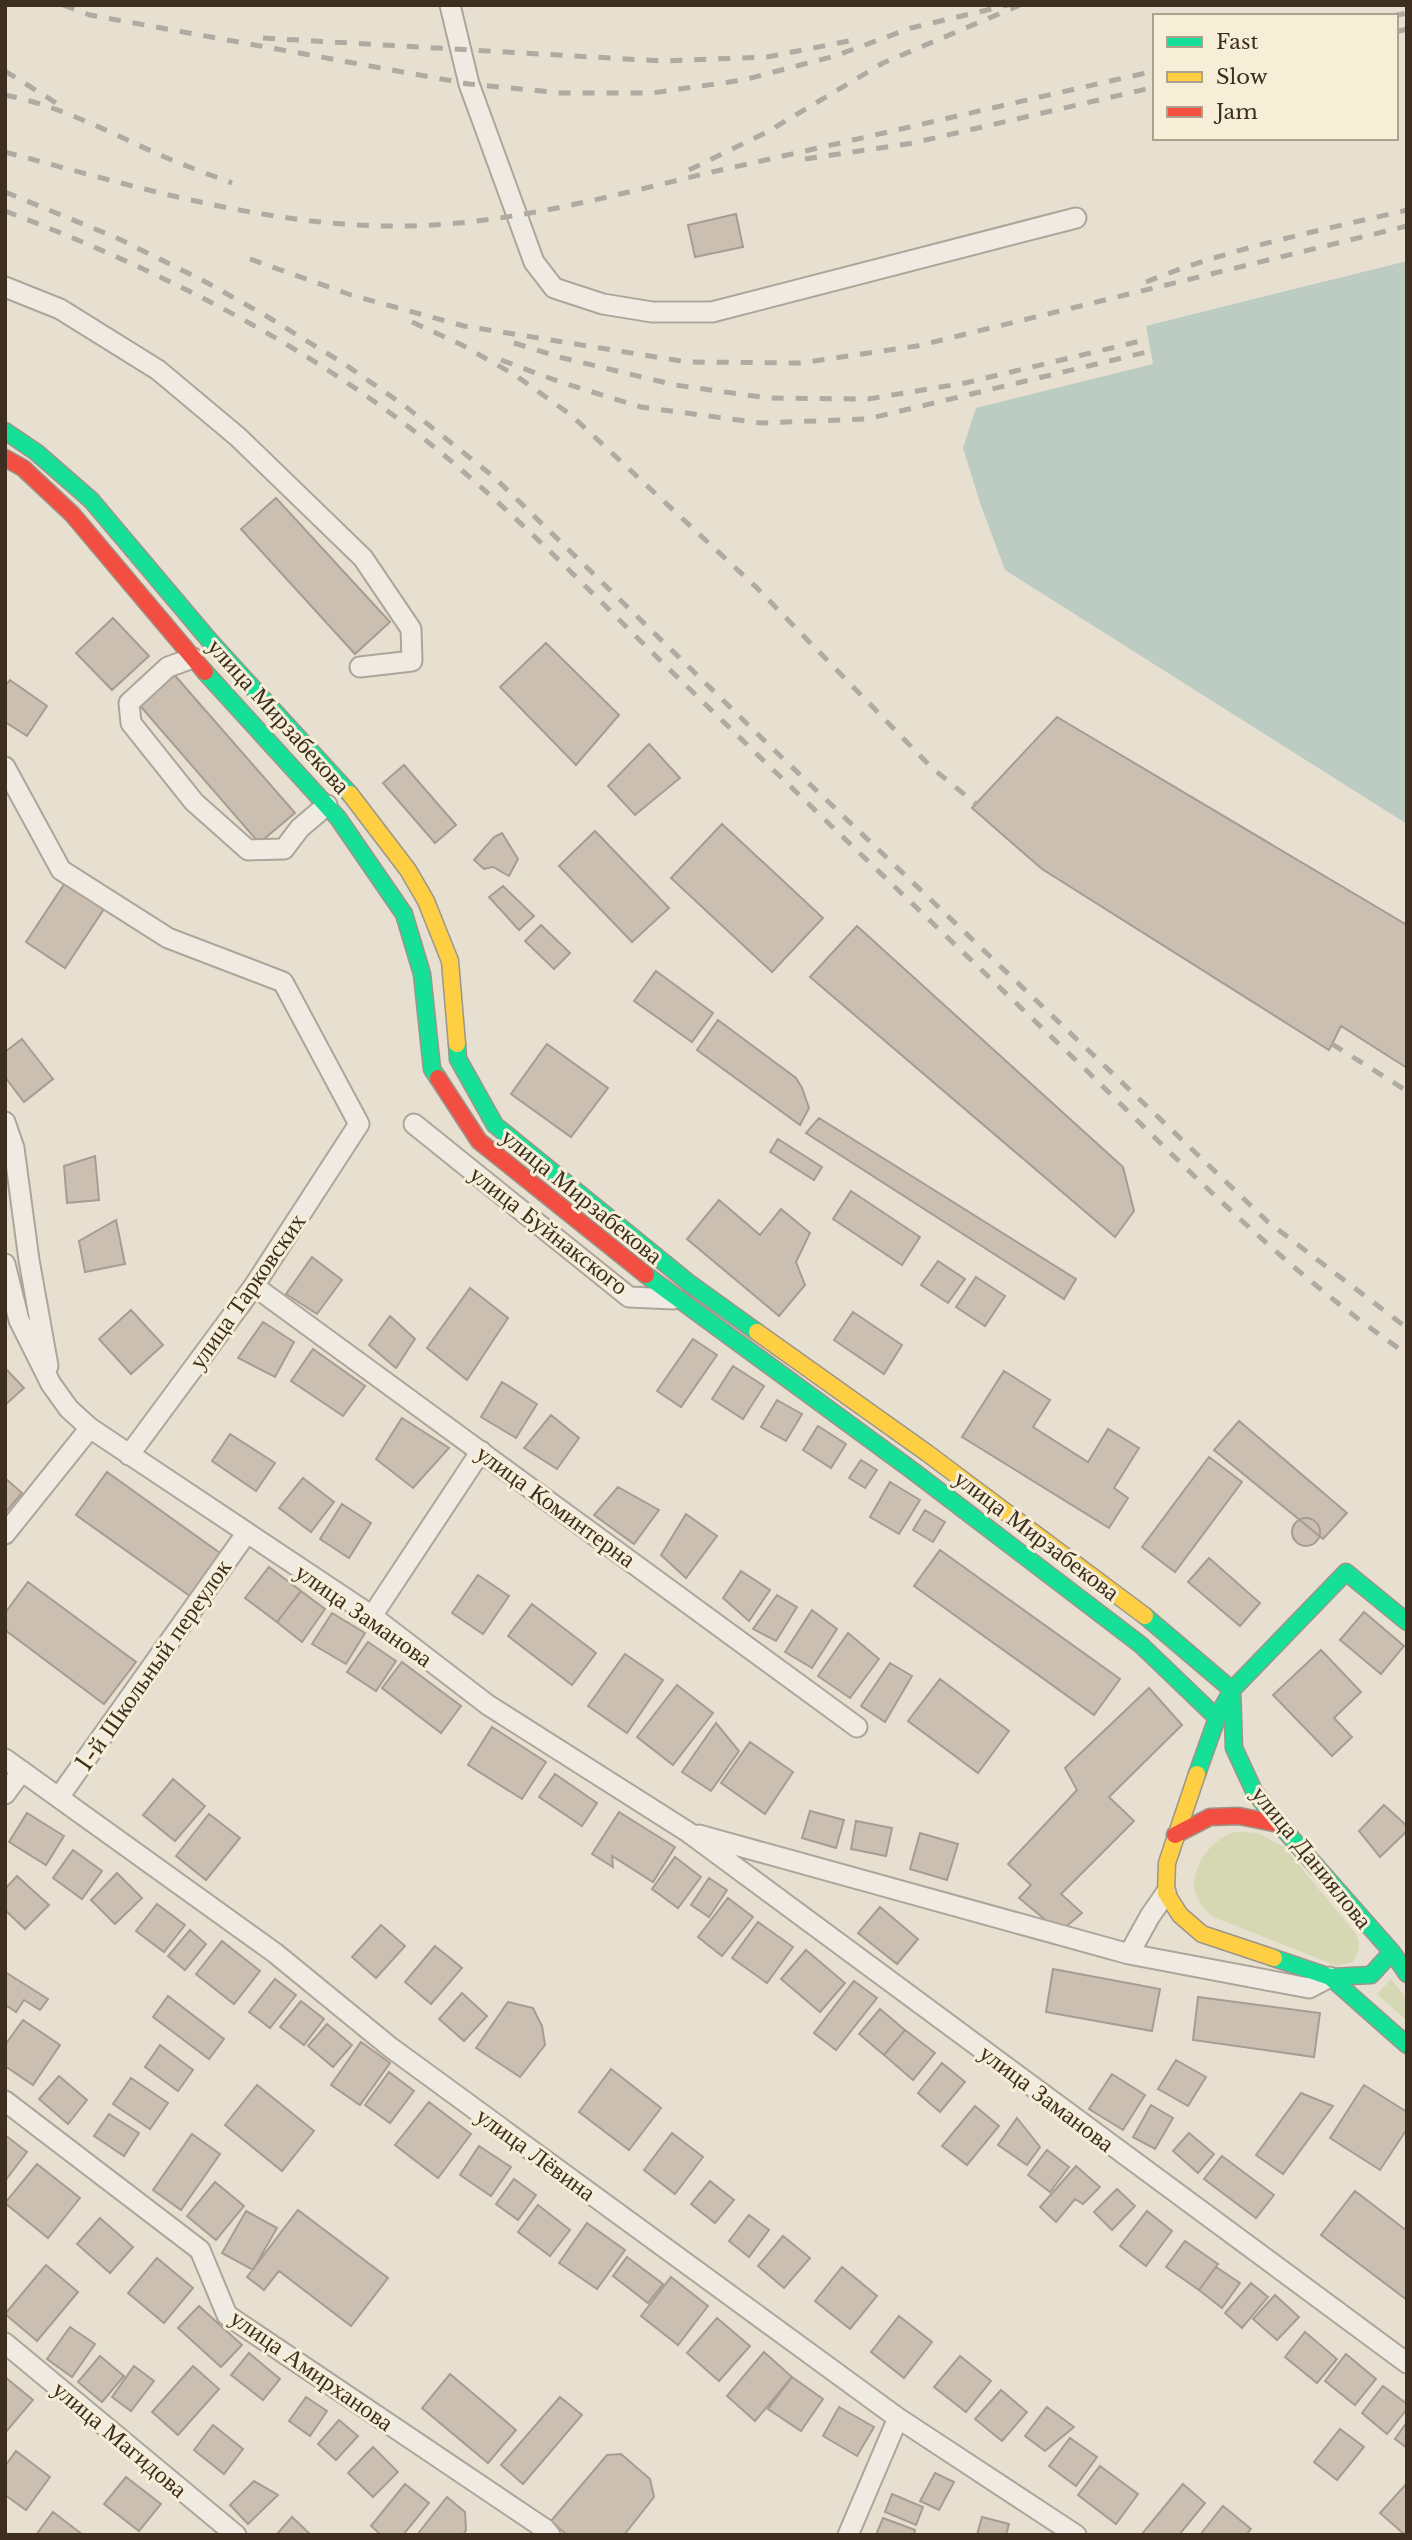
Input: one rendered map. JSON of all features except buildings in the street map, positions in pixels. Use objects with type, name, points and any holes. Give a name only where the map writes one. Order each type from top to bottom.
[{"type":"main road","name":"улица Мирзабекова","points":[[5,431],[36,452],[91,500],[210,641],[357,803],[408,870],[425,901],[450,961],[458,1059],[495,1125],[689,1283],[927,1453],[1145,1616],[1232,1690]]},
{"type":"main road","name":"улица Мирзабекова","points":[[5,458],[23,468],[72,514],[192,657],[338,818],[404,914],[422,974],[432,1069],[479,1141],[676,1299],[913,1471],[1140,1645],[1217,1718]]},
{"type":"main road","points":[[1346,1572],[1232,1690],[1217,1718],[1175,1835],[1167,1863],[1166,1893],[1180,1915],[1202,1934],[1330,1977],[1371,1975],[1399,1956]]},
{"type":"main road","points":[[1346,1572],[1400,1595]]},
{"type":"main road","points":[[1346,1572],[1407,1622]]},
{"type":"main road","name":"улица Даниялова","points":[[1232,1690],[1234,1748],[1254,1791],[1279,1824],[1399,1956],[1407,1974]]},
{"type":"main road","points":[[1175,1835],[1210,1817],[1239,1816],[1279,1824]]},
{"type":"main road","points":[[1330,1977],[1407,2045]]},
{"type":"street","points":[[450,5],[470,84],[534,262],[554,288],[603,304],[652,312],[712,312],[1076,218]]},
{"type":"street","points":[[5,287],[60,309],[158,370],[238,437],[363,558],[411,629],[412,662],[360,667]]},
{"type":"street","points":[[192,657],[168,667],[129,703],[131,723],[194,802],[248,850],[284,849],[300,828],[327,806]]},
{"type":"street","name":"улица Тарковских","points":[[5,767],[61,870],[168,938],[283,982],[359,1124],[254,1286],[129,1455]]},
{"type":"street","name":"улица Заманова","points":[[5,1122],[14,1148],[29,1260],[51,1384]]},
{"type":"street","name":"улица Буйнакского","points":[[414,1124],[629,1297],[676,1299]]},
{"type":"street","name":"улица Заманова","points":[[5,1264],[19,1320],[51,1384],[69,1409],[90,1428],[372,1616],[488,1705],[688,1832],[1407,2363]]},
{"type":"street","points":[[676,1299],[689,1283]]},
{"type":"street","name":"улица Коминтерна","points":[[254,1286],[857,1727]]},
{"type":"street","points":[[5,1534],[90,1428]]},
{"type":"street","points":[[372,1616],[481,1451]]},
{"type":"street","name":"1-й Школьный переулок","points":[[59,1797],[246,1534]]},
{"type":"street","name":"улица Лёвина","points":[[5,1759],[275,1953],[390,2047],[898,2418],[1076,2535]]},
{"type":"street","points":[[5,1794],[22,1771]]},
{"type":"street","name":"улица Заманова","points":[[688,1832],[1129,1954],[1309,1988],[1330,1977]]},
{"type":"street","points":[[1129,1954],[1166,1893]]},
{"type":"street","name":"улица Амирханова","points":[[5,2101],[200,2250],[227,2315],[545,2529],[550,2535]]},
{"type":"street","name":"улица Магидова","points":[[5,2343],[236,2535]]},
{"type":"street","points":[[848,2535],[898,2418]]},
{"type":"green space","points":[[1232,1833],[1258,1833],[1284,1847],[1356,1934],[1359,1948],[1353,1962],[1337,1966],[1213,1917],[1203,1907],[1194,1886],[1197,1868],[1202,1859],[1221,1838]]},
{"type":"green space","points":[[1391,1979],[1407,1999],[1407,2021],[1377,1994]]},
{"type":"shaded area","points":[[1407,261],[1407,824],[1005,570],[963,448],[976,408],[1153,364],[1146,326]]},
{"type":"railway","points":[[63,5],[90,15],[469,84],[562,93],[652,93],[743,80],[835,56],[911,28],[1008,5]]},
{"type":"railway","points":[[689,170],[767,132],[883,63],[1020,5]]},
{"type":"railway","points":[[1398,15],[1407,13]]},
{"type":"railway","points":[[1398,31],[1407,29]]},
{"type":"railway","points":[[263,38],[662,61],[767,57],[859,39]]},
{"type":"railway","points":[[5,71],[61,106]]},
{"type":"railway","points":[[5,152],[194,201],[242,210],[338,224],[428,225],[469,222],[592,201],[1153,71]]},
{"type":"railway","points":[[805,159],[913,143],[1153,87]]},
{"type":"railway","points":[[5,95],[47,106],[232,183]]},
{"type":"railway","points":[[5,192],[117,238],[202,280],[268,317],[346,365],[405,406],[494,477],[772,748],[1268,1222],[1407,1328]]},
{"type":"railway","points":[[1146,282],[1209,259],[1407,210]]},
{"type":"railway","points":[[5,211],[157,275],[255,326],[348,383],[430,444],[535,537],[1200,1182],[1280,1255],[1363,1323],[1407,1354]]},
{"type":"railway","points":[[250,259],[351,295],[464,326],[687,362],[800,363],[917,346],[1407,226]]},
{"type":"railway","points":[[412,322],[462,345],[515,375],[571,415],[756,587],[931,767],[976,804]]},
{"type":"railway","points":[[514,343],[563,358],[675,385],[768,398],[868,399],[965,383],[1149,339]]},
{"type":"railway","points":[[501,360],[641,407],[761,423],[867,419],[1151,351]]},
{"type":"railway","points":[[1332,1044],[1407,1091]]},
{"type":"traffic: fast","points":[[5,431],[36,452],[91,500],[210,641],[350,794]]},
{"type":"traffic: fast","points":[[205,672],[338,818],[404,914],[422,974],[432,1069],[438,1078]]},
{"type":"traffic: fast","points":[[457,1044],[458,1059],[495,1125],[689,1283],[757,1332]]},
{"type":"traffic: fast","points":[[646,1275],[913,1471],[1141,1645],[1217,1718],[1197,1774]]},
{"type":"traffic: fast","points":[[1346,1572],[1407,1622]]},
{"type":"traffic: fast","points":[[1222,1708],[1232,1690],[1346,1572]]},
{"type":"traffic: fast","points":[[1145,1616],[1232,1690],[1234,1748],[1254,1791],[1279,1824],[1392,1952],[1407,1974]]},
{"type":"traffic: fast","points":[[1330,1977],[1371,1975],[1392,1952]]},
{"type":"traffic: fast","points":[[1274,1958],[1330,1977],[1407,2045]]},
{"type":"traffic: slow","points":[[350,794],[408,870],[426,901],[450,961],[457,1044]]},
{"type":"traffic: slow","points":[[757,1332],[927,1453],[1145,1616]]},
{"type":"traffic: slow","points":[[1197,1774],[1167,1863],[1166,1893],[1180,1915],[1202,1934],[1274,1958]]},
{"type":"traffic: jam","points":[[5,458],[23,468],[72,514],[205,672]]},
{"type":"traffic: jam","points":[[438,1078],[479,1141],[646,1275]]},
{"type":"traffic: jam","points":[[1175,1835],[1210,1817],[1239,1816],[1279,1824]]}]
